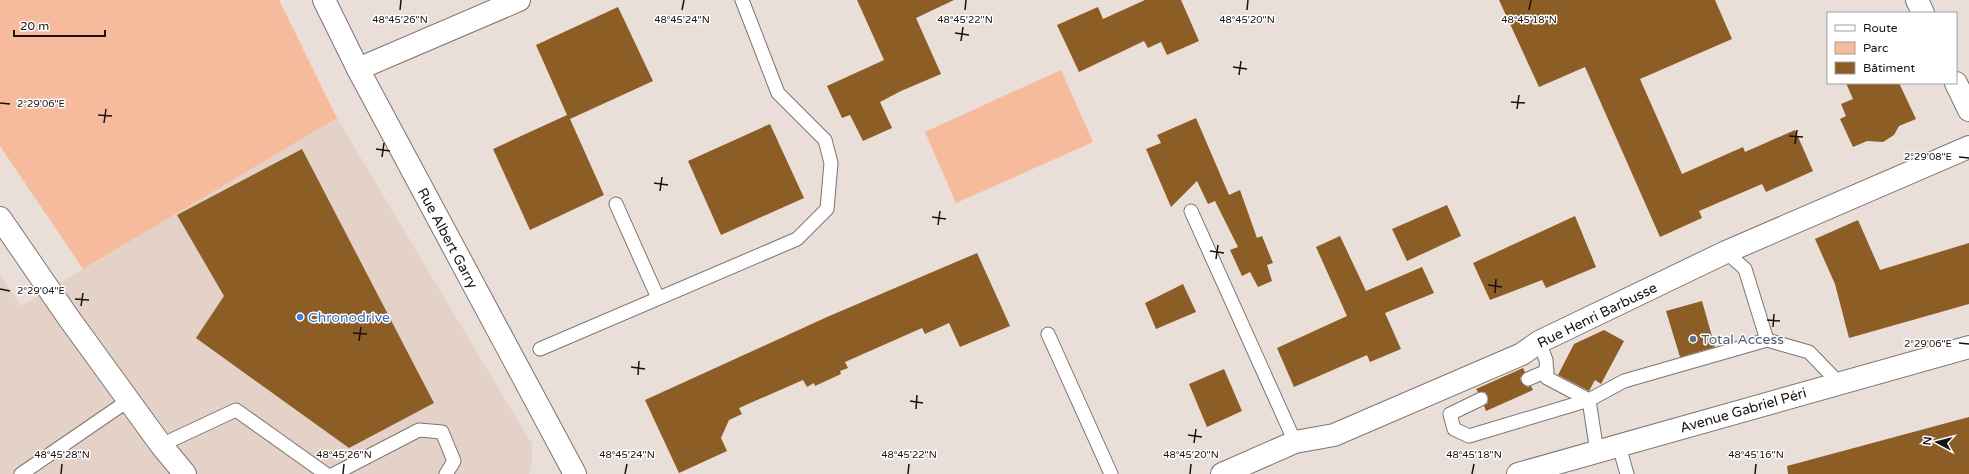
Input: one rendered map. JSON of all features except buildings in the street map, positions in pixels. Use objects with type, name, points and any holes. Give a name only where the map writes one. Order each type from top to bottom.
[{"type":"street","name":"Rue Albert Garry","points":[[324,0],[358,69],[575,474]]},
{"type":"street","points":[[358,69],[519,0]]},
{"type":"street","points":[[1917,0],[1923,12]]},
{"type":"street","points":[[1956,84],[1969,110]]},
{"type":"street","name":"Rue Henri Barbusse","points":[[1222,474],[1295,442],[1334,435],[1522,354],[1539,342],[1726,252],[1969,147]]},
{"type":"street","points":[[0,218],[68,317],[161,445],[185,474]]},
{"type":"street","name":"Avenue Gabriel Péri","points":[[1518,474],[1969,347]]},
{"type":"lane","points":[[540,350],[797,239],[827,209],[831,163],[825,140],[778,93],[742,0]]},
{"type":"lane","points":[[616,204],[658,298]]},
{"type":"lane","points":[[1191,211],[1295,442]]},
{"type":"lane","points":[[1726,252],[1745,269],[1767,340]]},
{"type":"lane","points":[[1048,334],[1111,474]]},
{"type":"lane","points":[[1481,400],[1450,414],[1454,429],[1469,436],[1589,400],[1624,381],[1767,340],[1810,352],[1839,383]]},
{"type":"lane","points":[[1539,342],[1546,360],[1547,378],[1589,400]]},
{"type":"lane","points":[[1528,379],[1546,370]]},
{"type":"lane","points":[[21,474],[129,400]]},
{"type":"lane","points":[[1589,400],[1597,452]]},
{"type":"lane","points":[[161,445],[236,410],[326,474]]},
{"type":"lane","points":[[334,474],[419,430],[442,432],[454,461],[446,474]]},
{"type":"lane","points":[[1619,446],[1627,474]]},
{"type":"shaded area","points":[[337,118],[532,444],[532,462],[529,474],[0,474],[0,275],[21,306]]},
{"type":"green space","points":[[0,0],[279,0],[337,118],[83,269],[0,146]]},
{"type":"green space","points":[[1061,70],[1093,142],[956,203],[925,132]]},
{"type":"place","name":"Chronodrive","points":[[300,317]]},
{"type":"place","name":"Total Access","points":[[1693,339]]}]
